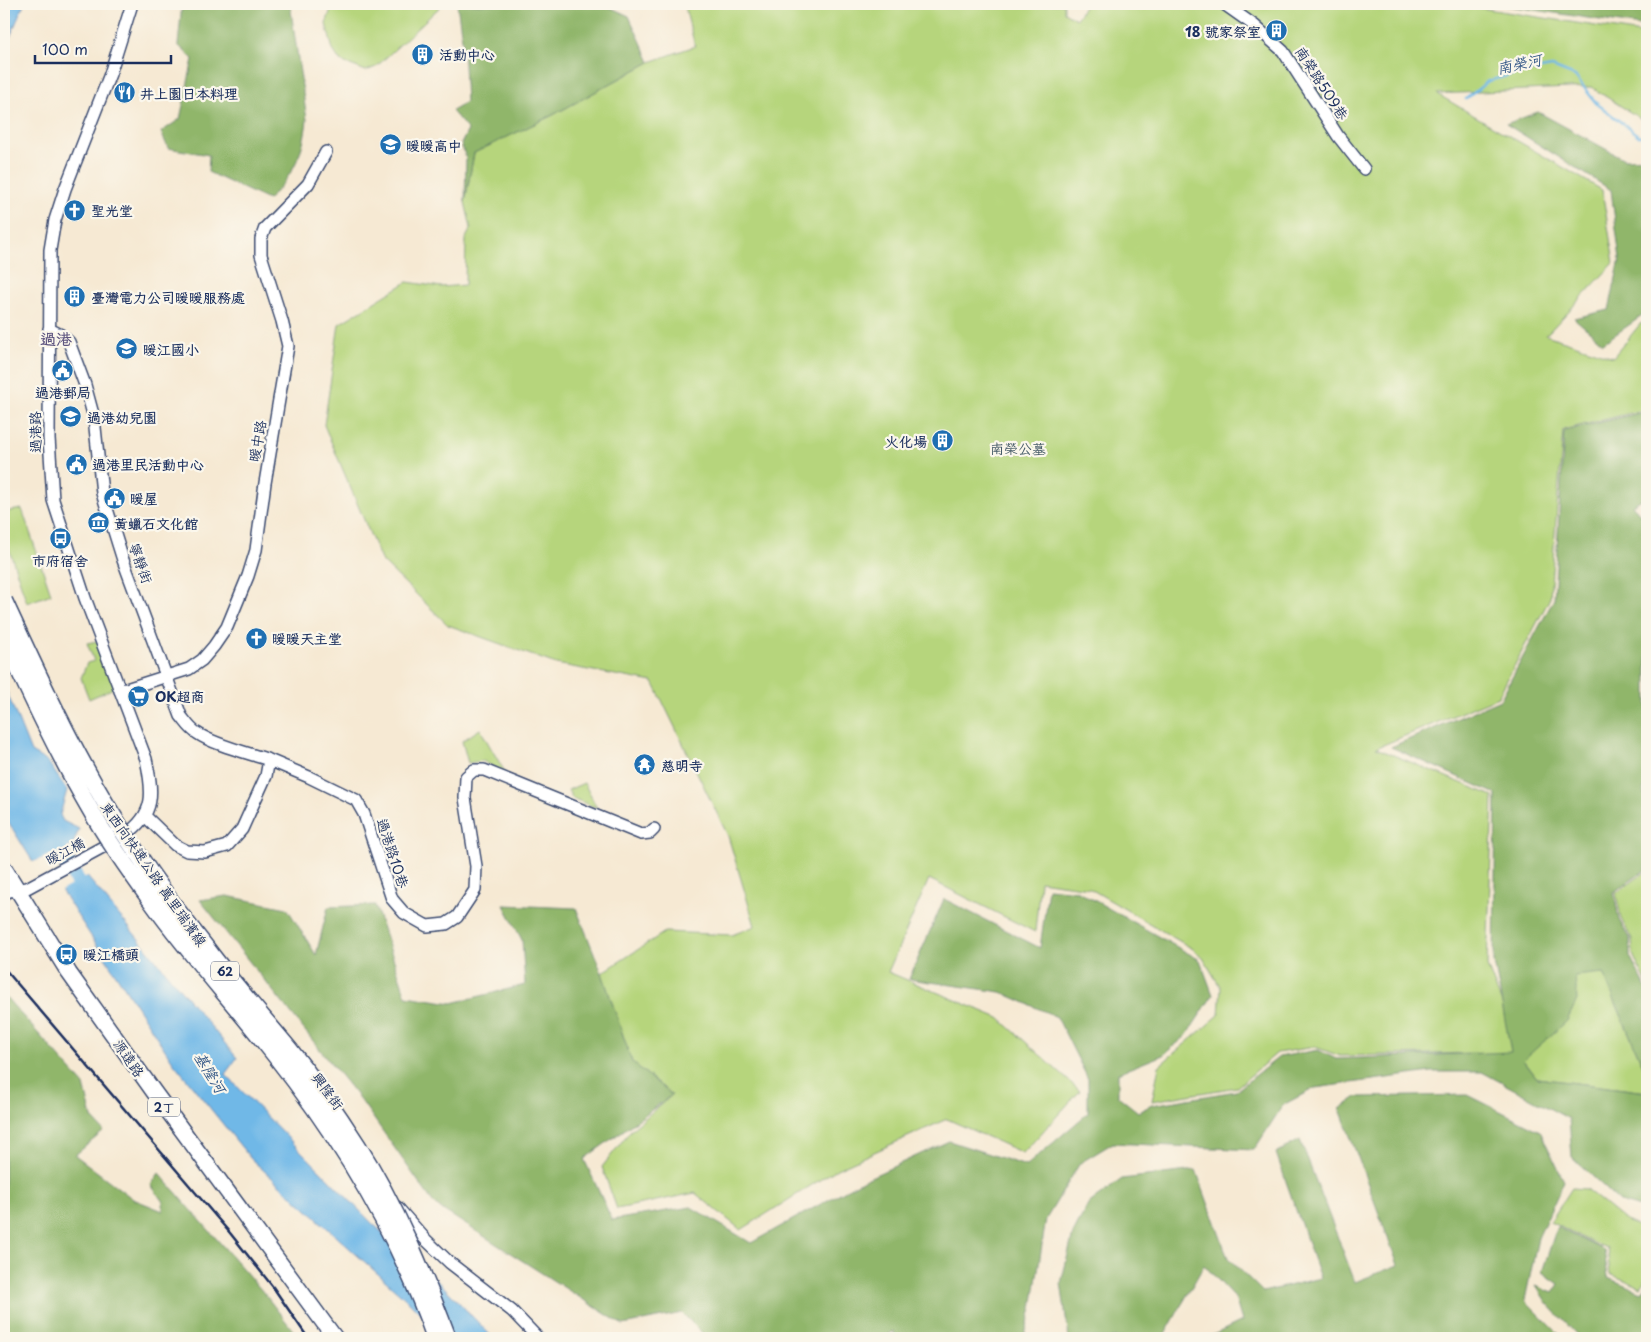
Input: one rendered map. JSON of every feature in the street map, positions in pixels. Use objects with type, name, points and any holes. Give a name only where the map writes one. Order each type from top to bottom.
[{"type":"highway","name":"東西向快速公路 萬里瑞濱線","points":[[4,601],[53,705],[111,814],[207,950],[322,1092],[358,1146],[399,1220],[431,1293],[448,1338]]},
{"type":"highway","name":"東西向快速公路 萬里瑞濱線","points":[[4,638],[64,762],[91,811],[121,858],[192,956],[275,1054],[350,1160],[396,1245],[435,1338]]},
{"type":"main road","name":"源遠路","points":[[4,868],[12,889],[61,977],[324,1338]]},
{"type":"main road","name":"源遠路","points":[[12,889],[148,1084],[335,1338]]},
{"type":"street","name":"過港路","points":[[132,4],[110,74],[65,189],[55,220],[50,250],[49,438],[53,500],[85,598],[146,759],[151,796],[150,806],[145,816]]},
{"type":"street","name":"南榮路509巷","points":[[1224,4],[1283,51],[1338,136],[1364,168]]},
{"type":"street","name":"暖中路","points":[[120,691],[189,669],[202,660],[227,627],[248,576],[256,550],[288,346],[261,255],[261,239],[265,228],[308,184],[326,152]]},
{"type":"street","name":"寧靜街","points":[[49,328],[61,334],[69,342],[85,385],[94,418],[104,501],[123,560],[181,716],[188,726],[198,734],[269,760]]},
{"type":"street","points":[[116,840],[136,828],[145,816],[175,845],[187,851],[205,852],[227,846],[242,829],[266,776],[269,760]]},
{"type":"street","name":"過港路10巷","points":[[269,760],[356,800],[364,814],[392,899],[404,913],[427,926],[446,924],[457,918],[475,890],[476,866],[465,798],[466,777],[474,770],[484,770],[641,834],[650,833],[654,829]]},
{"type":"street","name":"暖江橋","points":[[12,889],[116,840]]},
{"type":"street","name":"興隆街","points":[[116,840],[400,1210],[426,1240],[450,1263],[512,1311],[538,1338]]},
{"type":"green space","points":[[182,4],[290,4],[307,120],[303,144],[295,164],[284,182],[268,200],[208,172],[209,155],[168,148],[161,132],[180,119],[193,59],[178,45]]},
{"type":"green space","points":[[337,4],[443,4],[376,67],[366,71],[340,61],[333,50],[326,24],[331,9]]},
{"type":"green space","points":[[457,4],[603,4],[629,16],[650,62],[553,115],[474,153],[465,202],[466,158],[461,144],[468,130],[452,111],[466,102],[463,46]]},
{"type":"green space","name":"南榮公墓","points":[[684,4],[1064,4],[1064,12],[1076,19],[1086,4],[1455,4],[1647,34],[1647,123],[1591,87],[1437,94],[1602,190],[1614,263],[1546,335],[1613,357],[1641,323],[1647,327],[1647,409],[1563,430],[1550,598],[1498,697],[1376,748],[1493,796],[1487,966],[1515,1037],[1593,958],[1603,973],[1647,1075],[1647,1092],[1537,1078],[1525,1062],[1474,1053],[1340,1056],[1315,1047],[1277,1053],[1237,1087],[1152,1101],[1159,1066],[1219,1015],[1221,988],[1203,958],[1193,949],[1089,888],[1040,881],[1035,932],[929,879],[888,972],[999,1018],[1080,1091],[1023,1153],[947,1119],[837,1169],[741,1230],[695,1193],[617,1209],[602,1167],[631,1130],[672,1095],[632,1062],[602,973],[665,932],[732,935],[755,926],[728,836],[653,682],[556,664],[448,625],[381,560],[324,425],[339,324],[407,282],[441,287],[465,285],[466,238],[471,228],[465,202],[474,153],[553,115],[650,62],[695,46]]},
{"type":"green space","points":[[1495,4],[1647,4],[1647,27]]},
{"type":"green space","points":[[1538,112],[1624,159],[1647,158],[1647,320],[1642,316],[1603,343],[1574,318],[1609,310],[1620,259],[1611,190],[1506,124]]},
{"type":"green space","points":[[1647,411],[1647,496],[1632,505],[1647,522],[1647,784],[1643,790],[1647,804],[1647,869],[1614,892],[1619,920],[1630,938],[1630,956],[1647,990],[1647,1075],[1603,973],[1575,976],[1577,1000],[1567,1021],[1523,1060],[1537,1078],[1647,1092],[1647,1210],[1620,1202],[1572,1157],[1569,1119],[1482,1072],[1431,1072],[1315,1088],[1283,1105],[1254,1150],[1113,1143],[1080,1163],[1046,1219],[1032,1308],[1024,1338],[895,1338],[894,1331],[883,1338],[707,1338],[682,1313],[623,1325],[435,1205],[362,1102],[200,900],[227,896],[287,908],[316,955],[328,907],[375,905],[406,996],[452,1003],[525,985],[522,940],[504,905],[576,908],[602,973],[632,1062],[672,1095],[584,1159],[612,1220],[691,1207],[751,1243],[862,1181],[949,1141],[1026,1166],[1088,1113],[1088,1079],[1057,1017],[1001,992],[909,979],[944,899],[1040,948],[1048,888],[1078,891],[1200,960],[1213,995],[1186,1036],[1163,1055],[1118,1073],[1118,1096],[1138,1112],[1152,1105],[1236,1091],[1279,1057],[1318,1050],[1336,1059],[1511,1052],[1494,962],[1496,794],[1391,747],[1500,700],[1554,599],[1564,431]]},
{"type":"green space","points":[[22,509],[51,594],[27,603],[4,534],[4,512]]},
{"type":"green space","points":[[97,641],[116,687],[89,699],[81,678],[87,663],[94,661],[87,643]]},
{"type":"green space","points":[[480,729],[506,774],[483,761],[468,763],[462,741]]},
{"type":"green space","points":[[584,783],[597,808],[572,798],[568,790]]},
{"type":"green space","points":[[1647,871],[1647,984],[1633,955],[1632,939],[1621,919],[1616,893]]},
{"type":"green space","points":[[4,995],[84,1085],[92,1118],[104,1131],[75,1155],[133,1199],[163,1211],[163,1202],[151,1185],[159,1173],[263,1292],[299,1338],[4,1338]]},
{"type":"green space","points":[[1468,1095],[1540,1131],[1564,1181],[1538,1238],[1525,1300],[1563,1338],[1207,1338],[1242,1321],[1235,1298],[1204,1265],[1163,1338],[1069,1338],[1061,1283],[1073,1234],[1088,1204],[1122,1179],[1196,1170],[1228,1258],[1263,1292],[1320,1278],[1276,1153],[1300,1140],[1355,1282],[1398,1265],[1340,1109],[1357,1097]]},
{"type":"green space","points":[[1572,1188],[1586,1189],[1624,1220],[1647,1230],[1647,1268],[1641,1287],[1610,1274],[1607,1248],[1550,1222]]},
{"type":"green space","points":[[1557,1227],[1604,1250],[1608,1278],[1642,1292],[1647,1285],[1647,1326],[1639,1338],[1580,1338],[1547,1303],[1536,1286],[1553,1293],[1559,1284],[1542,1272]]},
{"type":"water","points":[[4,4],[24,4],[4,51]]},
{"type":"water","points":[[4,685],[31,752],[48,762],[67,790],[60,815],[63,821],[79,829],[72,846],[53,856],[33,862],[4,815]]},
{"type":"water","points":[[85,874],[237,1058],[225,1074],[373,1224],[446,1289],[493,1338],[446,1338],[251,1159],[173,1062],[59,887]]},
{"type":"pier","points":[[75,845],[73,849],[54,858],[34,864],[31,863]]},
{"type":"pier","points":[[84,872],[89,875],[59,892],[56,888],[57,885]]},
{"type":"waterway","name":"南榮河","points":[[1466,99],[1488,81],[1552,67],[1575,76],[1596,103],[1639,136],[1647,135]]},
{"type":"waterway","name":"基隆河","points":[[49,833],[87,897]]},
{"type":"railway","points":[[4,968],[230,1233],[273,1287],[308,1338]]},
{"type":"place","name":"18 號家祭室","points":[[1277,31]]},
{"type":"place","name":"活動中心","points":[[423,54]]},
{"type":"place","name":"井上園日本料理","points":[[124,93]]},
{"type":"place","name":"暖暖高中","points":[[390,145]]},
{"type":"place","name":"聖光堂","points":[[75,210]]},
{"type":"place","name":"臺灣電力公司暖暖服務處","points":[[75,297]]},
{"type":"place","name":"暖江國小","points":[[127,349]]},
{"type":"place","name":"過港郵局","points":[[63,370]]},
{"type":"place","name":"過港幼兒園","points":[[71,417]]},
{"type":"place","name":"火化場","points":[[943,441]]},
{"type":"place","name":"過港里民活動中心","points":[[76,464]]},
{"type":"place","name":"暖屋","points":[[114,498]]},
{"type":"place","name":"黃蠟石文化館","points":[[98,523]]},
{"type":"place","name":"市府宿舍","points":[[60,538]]},
{"type":"place","name":"暖暖天主堂","points":[[256,638]]},
{"type":"place","name":"OK超商","points":[[139,696]]},
{"type":"place","name":"慈明寺","points":[[645,765]]},
{"type":"place","name":"暖江橋頭","points":[[67,954]]},
{"type":"district","name":"過港","points":[[56,338]]}]
